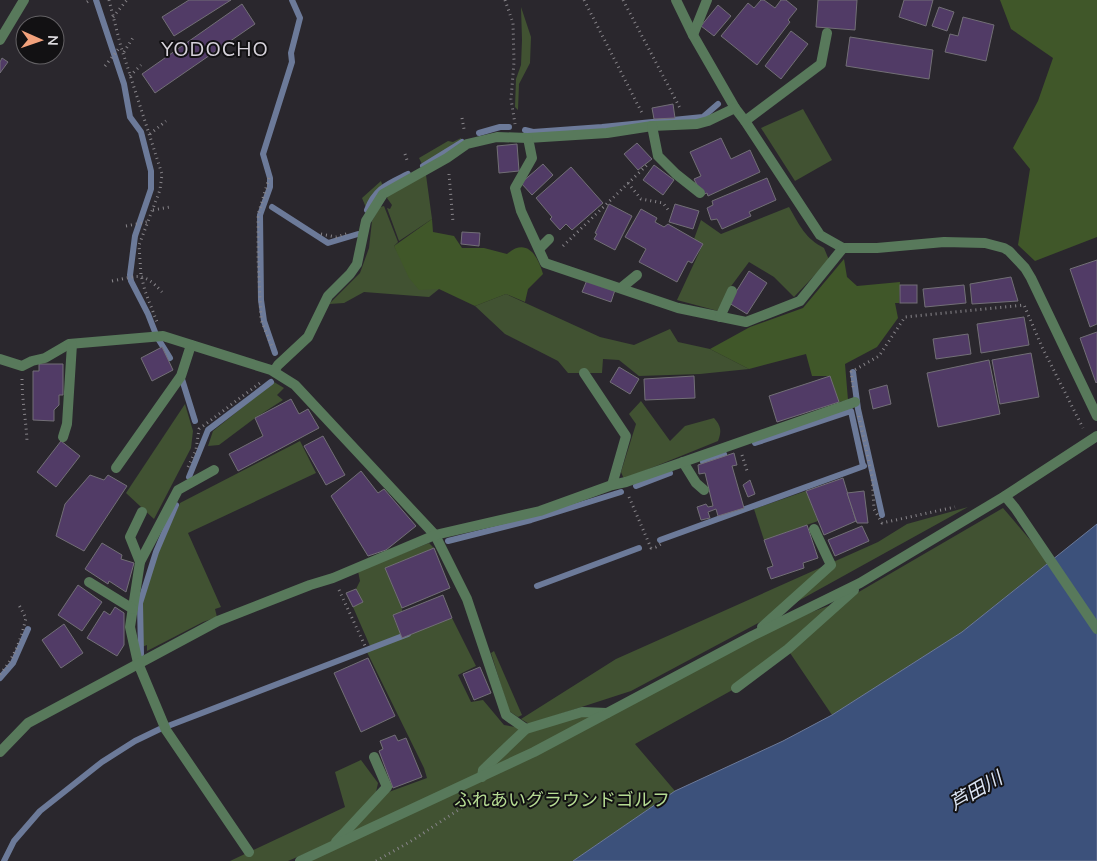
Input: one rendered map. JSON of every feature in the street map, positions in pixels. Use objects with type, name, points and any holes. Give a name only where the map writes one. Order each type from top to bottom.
[{"type":"street","points":[[0,40],[24,0]]},
{"type":"street","points":[[676,0],[693,35],[735,108],[820,235],[843,248],[877,248],[944,242],[985,243],[1010,251],[1025,268],[1042,299],[1097,416]]},
{"type":"street","points":[[693,35],[707,0]]},
{"type":"street","points":[[745,121],[821,64],[827,33]]},
{"type":"street","points":[[272,370],[308,337],[328,296],[353,269],[356,264],[366,221],[384,194],[447,158],[467,144],[497,137],[607,133],[652,126],[697,124],[708,121],[735,108]]},
{"type":"street","points":[[652,126],[658,155],[676,174],[700,193]]},
{"type":"street","points":[[523,137],[532,158],[515,188],[521,211],[546,263],[678,308],[746,322],[800,301],[843,248]]},
{"type":"street","points":[[539,249],[549,239]]},
{"type":"street","points":[[620,288],[637,276]]},
{"type":"street","points":[[720,316],[732,291]]},
{"type":"street","points":[[0,359],[22,366],[45,358],[72,344],[163,336],[272,370],[295,385],[434,535],[467,599],[506,715],[526,729]]},
{"type":"street","points":[[62,437],[67,424],[72,344]]},
{"type":"street","points":[[116,468],[181,376],[191,345]]},
{"type":"street","points":[[584,374],[626,436],[612,485]]},
{"type":"street","points":[[0,752],[28,723],[218,621],[333,578],[434,535],[544,510],[856,402]]},
{"type":"street","points":[[300,861],[534,752],[752,636],[860,583],[1005,496],[1093,439]]},
{"type":"street","points":[[683,462],[696,483],[704,490]]},
{"type":"street","points":[[214,470],[178,490],[140,562],[130,627],[138,663],[166,730],[249,852]]},
{"type":"street","points":[[1005,496],[1097,629]]},
{"type":"street","points":[[140,562],[130,537],[142,512]]},
{"type":"street","points":[[752,636],[831,565],[814,529]]},
{"type":"street","points":[[89,582],[133,609]]},
{"type":"street","points":[[736,688],[788,650],[845,600],[860,583]]},
{"type":"street","points":[[482,777],[483,770],[526,729],[582,712],[608,713]]},
{"type":"street","points":[[332,846],[387,787],[374,757]]},
{"type":"path","points":[[110,0],[120,48],[123,52],[162,174],[160,190],[146,222],[139,245],[140,276],[163,336]]},
{"type":"path","points":[[113,18],[127,0]]},
{"type":"path","points":[[505,0],[513,23],[514,62],[511,98],[523,137]]},
{"type":"path","points":[[584,0],[643,115]]},
{"type":"path","points":[[623,0],[680,109]]},
{"type":"path","points":[[123,52],[134,36]]},
{"type":"path","points":[[105,66],[120,48]]},
{"type":"path","points":[[130,76],[141,65]]},
{"type":"path","points":[[150,134],[166,121]]},
{"type":"path","points":[[546,263],[658,155]]},
{"type":"path","points":[[447,158],[453,222]]},
{"type":"path","points":[[178,490],[196,450],[199,429],[264,379],[272,370],[273,350],[261,320],[258,259],[258,215],[269,178]]},
{"type":"path","points":[[628,183],[641,199],[663,203],[669,210]]},
{"type":"path","points":[[152,210],[170,207]]},
{"type":"path","points":[[126,226],[146,222]]},
{"type":"path","points":[[321,234],[336,236],[364,229]]},
{"type":"path","points":[[112,281],[140,276],[152,280],[162,292]]},
{"type":"path","points":[[958,506],[882,523],[874,509],[872,476],[851,372],[880,356],[905,317],[1024,305],[1042,347],[1093,439]]},
{"type":"path","points":[[22,366],[22,400],[27,441]]},
{"type":"path","points":[[623,483],[651,548],[661,544]]},
{"type":"path","points":[[333,578],[366,648]]},
{"type":"path","points":[[0,674],[10,662],[20,641],[26,618],[19,605]]},
{"type":"path","points":[[376,861],[475,801]]},
{"type":"green space","points":[[1000,0],[1097,0],[1097,237],[1035,261],[1018,245],[1030,169],[1013,148],[1038,101],[1053,58],[1011,29]]},
{"type":"green space","points":[[521,7],[531,37],[530,63],[519,84],[518,110],[515,107],[516,79],[521,65]]},
{"type":"green space","points":[[803,109],[832,160],[795,181],[761,128]]},
{"type":"green space","points":[[461,138],[462,142],[423,166],[419,158],[448,141],[453,142]]},
{"type":"green space","points":[[426,175],[432,219],[399,241],[387,208],[390,209],[392,205],[387,198],[389,194]]},
{"type":"green space","points":[[381,181],[383,187],[372,196],[367,210],[362,198]]},
{"type":"green space","points":[[384,206],[398,242],[394,246],[419,289],[439,289],[429,297],[364,292],[344,303],[329,304],[360,273],[369,248],[372,221],[380,207]]},
{"type":"green space","points":[[789,207],[807,236],[824,248],[829,260],[794,297],[774,277],[749,262],[729,289],[718,311],[677,300],[703,244],[694,239],[701,220],[721,234]]},
{"type":"green space","points":[[432,219],[433,232],[454,236],[462,248],[484,248],[507,254],[520,247],[531,251],[535,255],[543,274],[528,289],[525,302],[506,294],[475,306],[439,289],[419,290],[409,278],[394,246]]},
{"type":"green space","points":[[844,259],[847,277],[857,286],[900,282],[899,303],[895,303],[898,318],[877,347],[845,364],[848,400],[839,402],[830,376],[812,376],[806,354],[749,369],[710,349],[750,327],[803,308]]},
{"type":"green space","points":[[506,294],[600,337],[634,345],[670,329],[678,342],[710,349],[749,369],[700,374],[639,376],[619,360],[603,359],[602,373],[568,373],[558,361],[505,334],[475,306]]},
{"type":"green space","points":[[274,382],[284,388],[277,395],[283,400],[219,445],[208,446],[213,431]]},
{"type":"green space","points":[[641,401],[670,441],[685,426],[714,418],[720,429],[718,441],[624,479],[621,472],[636,424],[629,414]]},
{"type":"green space","points":[[185,404],[193,431],[191,448],[154,519],[126,493]]},
{"type":"green space","points":[[300,441],[316,473],[188,533],[221,607],[215,609],[217,617],[203,622],[147,651],[147,645],[142,647],[142,603],[157,554],[180,503]]},
{"type":"green space","points":[[806,491],[818,521],[764,540],[754,509]]},
{"type":"green space","points":[[968,507],[631,691],[529,724],[521,719],[616,659],[878,542],[907,524]]},
{"type":"green space","name":"ふれあいグラウンドゴルフ","points":[[1003,508],[1049,562],[962,632],[832,715],[788,650],[736,688],[635,744],[675,791],[573,861],[301,861],[453,790],[288,861],[230,861],[345,807],[335,772],[361,760],[378,783],[375,797],[427,778],[424,768],[366,650],[452,618],[476,666],[458,675],[471,702],[483,700],[504,725],[526,729],[582,712],[608,713],[767,628],[845,600]]},
{"type":"green space","points":[[429,543],[434,548],[385,568],[402,608],[402,611],[393,616],[401,635],[370,646],[353,607],[362,602],[356,589],[360,581],[358,571]]},
{"type":"green space","points":[[494,651],[522,715],[518,717],[509,711],[491,653]]},
{"type":"water","name":"芦田川","points":[[1097,524],[1097,861],[573,861],[675,791],[783,741],[832,715],[962,632]]},
{"type":"building","points":[[189,0],[231,0],[174,36],[162,17]]},
{"type":"building","points":[[761,0],[775,8],[781,0],[786,0],[797,9],[788,20],[790,22],[757,65],[721,36],[748,3],[754,8]]},
{"type":"building","points":[[818,0],[857,0],[855,30],[816,27]]},
{"type":"building","points":[[904,0],[933,0],[926,26],[899,17]]},
{"type":"building","points":[[242,4],[255,24],[155,93],[142,74]]},
{"type":"building","points":[[718,5],[731,16],[714,36],[701,26]]},
{"type":"building","points":[[939,7],[954,12],[947,31],[932,26]]},
{"type":"building","points":[[963,17],[994,25],[986,61],[945,52],[950,34],[958,36]]},
{"type":"building","points":[[791,31],[808,44],[781,79],[765,66]]},
{"type":"building","points":[[850,37],[933,50],[929,79],[846,66]]},
{"type":"building","points":[[2,58],[8,62],[0,73],[0,62]]},
{"type":"building","points":[[673,104],[675,118],[654,119],[652,108]]},
{"type":"building","points":[[721,138],[731,159],[750,150],[760,172],[708,196],[707,193],[702,195],[694,179],[701,176],[690,152]]},
{"type":"building","points":[[637,143],[652,159],[638,170],[624,154]]},
{"type":"building","points":[[517,144],[519,171],[499,173],[497,146]]},
{"type":"building","points":[[543,164],[553,175],[532,195],[521,183]]},
{"type":"building","points":[[654,165],[674,180],[663,195],[643,180]]},
{"type":"building","points":[[571,167],[603,203],[572,230],[566,224],[560,230],[536,198]]},
{"type":"building","points":[[767,178],[776,200],[749,212],[751,216],[722,229],[717,219],[711,220],[707,208],[713,205],[712,201]]},
{"type":"building","points":[[609,204],[632,216],[615,250],[594,239]]},
{"type":"building","points":[[675,204],[699,211],[693,229],[669,222]]},
{"type":"building","points":[[641,209],[657,218],[655,222],[664,227],[668,224],[703,244],[692,263],[688,261],[677,282],[639,262],[646,249],[625,237]]},
{"type":"building","points":[[462,232],[480,233],[479,246],[461,244]]},
{"type":"building","points":[[1097,260],[1097,324],[1090,327],[1070,269]]},
{"type":"building","points":[[749,271],[767,283],[747,314],[729,303]]},
{"type":"building","points":[[1011,277],[1018,301],[972,304],[970,284]]},
{"type":"building","points":[[587,280],[615,290],[611,302],[582,292]]},
{"type":"building","points":[[900,285],[917,285],[917,303],[900,303]]},
{"type":"building","points":[[964,285],[966,303],[925,307],[923,289]]},
{"type":"building","points":[[1024,317],[1029,345],[981,353],[977,324]]},
{"type":"building","points":[[1097,332],[1097,382],[1096,383],[1080,338]]},
{"type":"building","points":[[968,334],[971,354],[936,359],[933,339]]},
{"type":"building","points":[[162,347],[173,370],[152,381],[141,358]]},
{"type":"building","points":[[1031,353],[1039,397],[1000,404],[992,360]]},
{"type":"building","points":[[989,360],[1000,414],[938,427],[927,373]]},
{"type":"building","points":[[39,364],[63,364],[63,395],[59,395],[59,405],[54,410],[54,421],[33,420],[33,371],[39,371]]},
{"type":"building","points":[[619,367],[639,379],[630,394],[610,382]]},
{"type":"building","points":[[694,376],[695,398],[645,400],[644,379]]},
{"type":"building","points":[[830,376],[839,402],[777,422],[769,396]]},
{"type":"building","points":[[887,385],[891,404],[873,409],[869,390]]},
{"type":"building","points":[[291,399],[299,414],[308,409],[319,428],[238,471],[229,454],[263,436],[255,418]]},
{"type":"building","points":[[323,436],[345,475],[326,485],[304,446]]},
{"type":"building","points":[[61,441],[80,456],[56,487],[37,472]]},
{"type":"building","points":[[734,453],[737,465],[732,466],[744,508],[718,516],[716,509],[708,512],[710,518],[701,520],[697,507],[706,504],[708,507],[713,506],[705,473],[699,474],[698,465]]},
{"type":"building","points":[[361,471],[378,493],[384,489],[416,526],[386,550],[368,556],[331,496]]},
{"type":"building","points":[[90,475],[104,480],[108,475],[127,486],[84,551],[56,536],[65,504]]},
{"type":"building","points":[[843,478],[856,521],[824,535],[806,491]]},
{"type":"building","points":[[750,480],[755,494],[748,497],[743,485]]},
{"type":"building","points":[[864,491],[868,523],[857,523],[847,493]]},
{"type":"building","points":[[807,525],[818,558],[803,563],[804,568],[771,579],[767,568],[773,566],[764,540]]},
{"type":"building","points":[[862,526],[869,541],[835,556],[828,540]]},
{"type":"building","points":[[102,543],[122,555],[121,559],[134,563],[126,592],[109,581],[108,584],[85,569]]},
{"type":"building","points":[[434,548],[450,588],[402,608],[385,568]]},
{"type":"building","points":[[78,585],[102,602],[82,631],[58,615]]},
{"type":"building","points":[[356,589],[363,602],[353,607],[346,593]]},
{"type":"building","points":[[443,595],[452,618],[402,638],[393,615]]},
{"type":"building","points":[[115,607],[124,613],[124,645],[117,656],[87,638],[104,611],[110,615]]},
{"type":"building","points":[[64,624],[83,653],[61,668],[42,640]]},
{"type":"building","points":[[368,658],[395,716],[361,732],[334,673]]},
{"type":"building","points":[[480,667],[491,693],[474,700],[463,674]]},
{"type":"building","points":[[395,735],[398,741],[406,738],[422,777],[393,788],[379,751],[383,749],[380,741]]},
{"type":"waterway","points":[[96,0],[124,84],[130,117],[141,132],[151,171],[151,189],[135,236],[130,275],[131,281],[148,314],[157,337],[170,358]]},
{"type":"waterway","points":[[275,353],[264,321],[261,300],[260,215],[270,187],[270,178],[263,154],[292,62],[291,53],[300,18],[292,0]]},
{"type":"waterway","points":[[525,130],[533,132],[602,127],[703,117],[718,104]]},
{"type":"waterway","points":[[479,133],[500,127],[509,127]]},
{"type":"waterway","points":[[423,166],[462,142]]},
{"type":"waterway","points":[[367,210],[378,192],[388,184],[408,174]]},
{"type":"waterway","points":[[272,207],[328,243],[358,234]]},
{"type":"waterway","points":[[853,372],[858,409],[882,515]]},
{"type":"waterway","points":[[181,376],[195,421]]},
{"type":"waterway","points":[[189,477],[208,430],[271,382]]},
{"type":"waterway","points":[[755,443],[851,411],[863,466]]},
{"type":"waterway","points":[[703,462],[724,454]]},
{"type":"waterway","points":[[660,540],[864,466]]},
{"type":"waterway","points":[[636,486],[670,473]]},
{"type":"waterway","points":[[448,541],[531,520],[621,492]]},
{"type":"waterway","points":[[141,654],[140,603],[156,552],[176,505]]},
{"type":"waterway","points":[[537,586],[639,548]]},
{"type":"waterway","points":[[0,678],[13,663],[28,629]]},
{"type":"waterway","points":[[168,726],[408,634]]},
{"type":"waterway","points":[[4,861],[14,841],[40,811],[102,762],[135,741],[162,728]]},
{"type":"district","name":"YODOCHO","points":[[215,49]]}]
